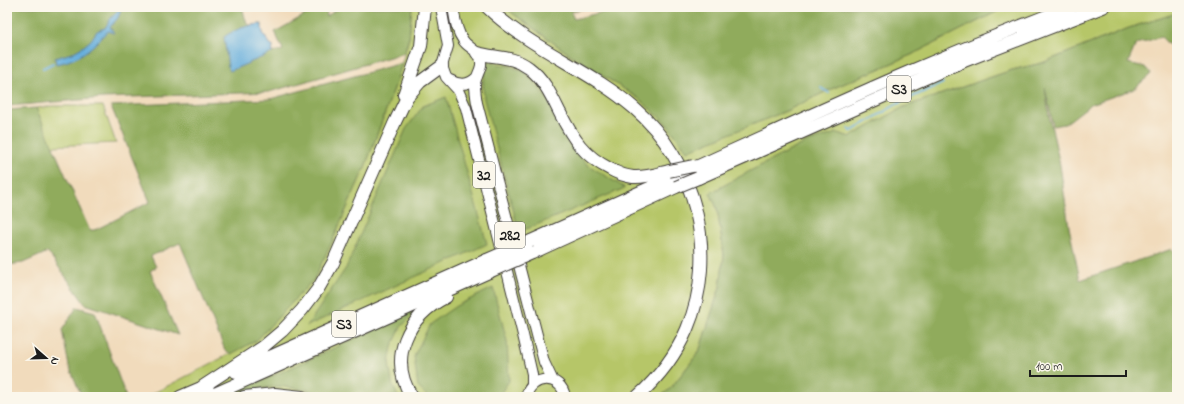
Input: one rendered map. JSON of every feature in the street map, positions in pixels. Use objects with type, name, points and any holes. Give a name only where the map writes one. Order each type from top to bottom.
[{"type":"highway","points":[[205,392],[282,331],[302,310],[318,289],[333,263],[394,122],[421,46],[425,7]]},
{"type":"highway","points":[[487,7],[496,16],[522,35],[616,93],[635,109],[667,144],[676,158],[691,192],[701,237],[702,258],[701,273],[693,313],[674,352],[660,373],[637,397]]},
{"type":"highway","name":"S3","points":[[180,397],[205,392],[532,247],[673,179],[922,67],[1071,7]]},
{"type":"highway","name":"S3","points":[[696,169],[964,60],[1103,7]]},
{"type":"highway","points":[[473,50],[490,57],[516,60],[532,70],[547,88],[575,140],[588,155],[619,174],[632,177],[646,176],[673,179],[696,169]]},
{"type":"highway","points":[[394,122],[411,92],[420,82],[442,66]]},
{"type":"highway","points":[[412,397],[404,384],[401,360],[404,343],[411,327],[424,312],[444,298],[482,280],[489,266]]},
{"type":"highway","points":[[244,397],[267,394],[302,397]]},
{"type":"main road","points":[[441,7],[447,41],[446,53],[442,66]]},
{"type":"main road","points":[[450,80],[454,83],[464,84],[477,77],[481,68],[481,62],[459,33],[452,7]]},
{"type":"main road","points":[[446,53],[459,45],[473,50]]},
{"type":"main road","name":"32","points":[[442,66],[444,72],[458,90],[466,108],[524,335],[532,374],[532,385]]},
{"type":"main road","name":"282","points":[[477,77],[475,85],[476,96],[484,130],[544,362],[553,381]]},
{"type":"main road","points":[[526,397],[528,390],[532,385],[544,379],[553,381],[561,386],[565,397]]},
{"type":"green space","points":[[7,7],[242,7],[246,21],[249,25],[262,24],[263,34],[273,47],[272,53],[283,50],[275,32],[319,7],[328,7],[326,17],[339,7],[412,7],[409,38],[404,53],[269,92],[104,98],[7,106],[7,78],[13,76],[7,60]]},
{"type":"green space","points":[[412,7],[504,7],[565,51],[638,98],[666,123],[687,150],[786,111],[829,90],[911,55],[1006,7],[1177,7],[1177,13],[1129,28],[1042,63],[1012,70],[904,107],[850,137],[837,133],[711,194],[717,208],[724,255],[720,287],[699,352],[671,388],[660,397],[146,397],[257,340],[331,244],[365,167],[396,83],[409,38]]},
{"type":"green space","points":[[504,7],[590,7],[571,12],[574,19],[623,7],[1006,7],[911,55],[829,90],[786,111],[687,151],[666,123],[638,98],[565,51]]},
{"type":"green space","points":[[1177,13],[1177,46],[1169,45],[1161,37],[1136,44],[1128,63],[1145,67],[1151,74],[1134,89],[1091,104],[1065,124],[1053,126],[1045,87],[1049,116],[1060,165],[1069,227],[1080,280],[1172,249],[1177,254],[1177,397],[660,397],[671,388],[699,352],[720,287],[724,255],[717,208],[710,193],[807,142],[837,133],[850,137],[904,107],[1012,70],[1042,63],[1129,28]]},
{"type":"green space","points":[[488,62],[509,66],[524,71],[549,100],[561,131],[577,154],[588,165],[625,188],[519,232],[484,99],[483,80]]},
{"type":"green space","points":[[402,63],[365,167],[314,279],[257,340],[231,354],[225,350],[180,243],[151,256],[156,267],[150,271],[178,335],[85,304],[48,252],[23,263],[7,265],[7,110],[36,108],[90,231],[97,229],[150,202],[111,106],[270,99]]},
{"type":"green space","points":[[446,97],[487,244],[307,326],[346,268],[406,129],[423,106]]},
{"type":"green space","points":[[52,106],[103,106],[116,143],[52,146],[36,108]]},
{"type":"green space","points":[[493,288],[507,341],[509,381],[498,397],[428,397],[418,387],[414,356],[430,324],[456,306]]},
{"type":"green space","points":[[77,307],[95,312],[126,397],[82,397],[69,366],[62,330]]},
{"type":"green space","points":[[419,309],[401,327],[392,347],[389,363],[392,383],[398,397],[335,397],[307,390],[278,386],[233,393],[284,371]]},
{"type":"water","points":[[120,9],[118,18],[110,27],[114,33],[108,31],[93,46],[83,53],[73,59],[56,64],[55,58],[72,53],[84,46],[91,40],[97,31],[105,28],[111,18]]},
{"type":"water","points":[[262,24],[263,34],[273,47],[272,53],[230,71],[228,67],[224,37],[242,28]]},
{"type":"waterway","points":[[43,68],[53,63]]},
{"type":"waterway","points":[[848,128],[852,131],[897,104],[943,83]]},
{"type":"waterway","points":[[821,88],[829,93]]}]
